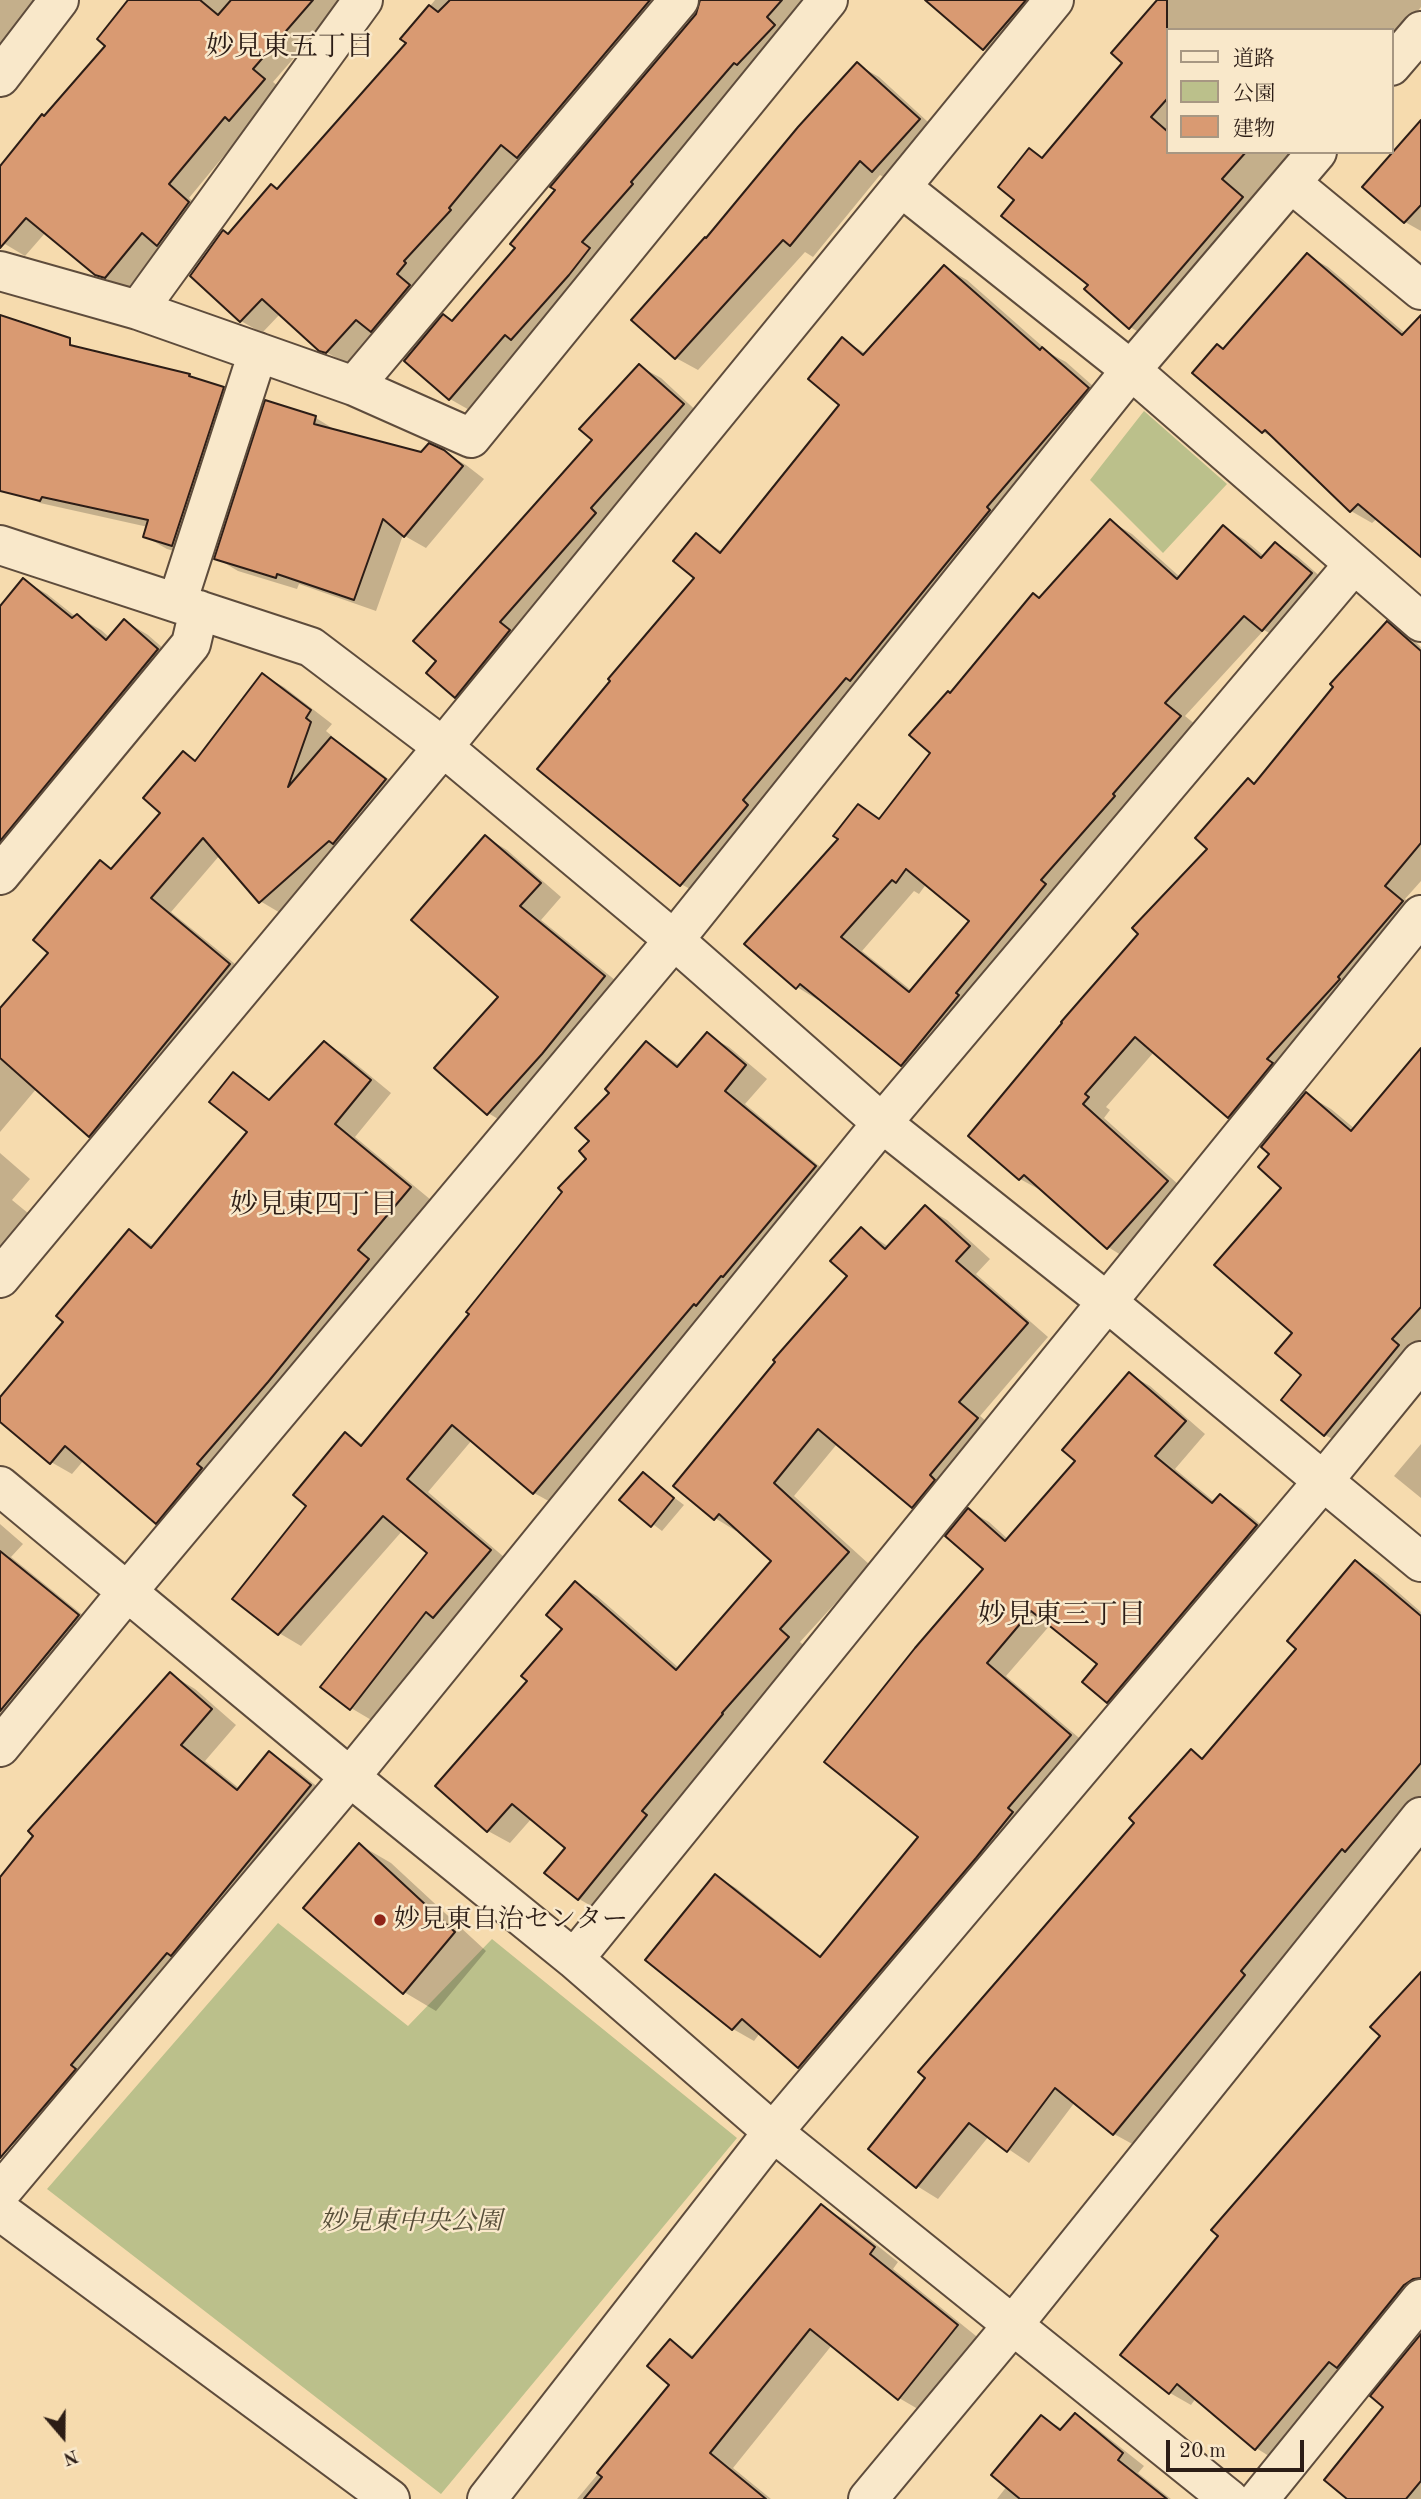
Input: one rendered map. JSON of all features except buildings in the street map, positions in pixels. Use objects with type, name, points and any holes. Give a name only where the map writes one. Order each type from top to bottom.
[{"type":"street","points":[[0,77],[59,0]]},
{"type":"street","points":[[138,310],[363,0]]},
{"type":"street","points":[[354,386],[679,0]]},
{"type":"street","points":[[0,271],[138,310],[354,386],[471,439],[828,0]]},
{"type":"street","points":[[0,1278],[443,747],[1054,0]]},
{"type":"street","points":[[1393,64],[1421,31]]},
{"type":"street","points":[[0,1747],[674,940],[1131,370],[1315,154]]},
{"type":"street","points":[[1291,183],[1421,289]]},
{"type":"street","points":[[901,187],[1131,370],[1421,622]]},
{"type":"street","points":[[0,875],[191,644],[188,607],[258,352]]},
{"type":"street","points":[[0,545],[311,647],[443,747],[674,940],[882,1123],[1107,1302],[1421,1562]]},
{"type":"street","points":[[0,2193],[350,1777],[882,1123],[1354,564]]},
{"type":"street","points":[[573,1959],[1421,915]]},
{"type":"street","points":[[486,2499],[773,2132],[1324,1480],[1421,1361]]},
{"type":"street","points":[[0,1486],[573,1959],[773,2132],[1229,2499]]},
{"type":"street","points":[[868,2499],[1012,2326],[1421,1817]]},
{"type":"street","points":[[0,2211],[390,2499]]},
{"type":"street","points":[[1259,2499],[1421,2300]]},
{"type":"green space","points":[[1144,411],[1227,484],[1163,553],[1090,480]]},
{"type":"green space","name":"妙見東中央公園","points":[[278,1923],[408,2026],[492,1939],[737,2138],[441,2494],[47,2189]]},
{"type":"place","name":"妙見東自治センター","points":[[380,1920]]},
{"type":"district","name":"妙見東五丁目","points":[[290,48]]},
{"type":"district","name":"妙見東四丁目","points":[[314,1206]]},
{"type":"district","name":"妙見東三丁目","points":[[1062,1616]]}]
